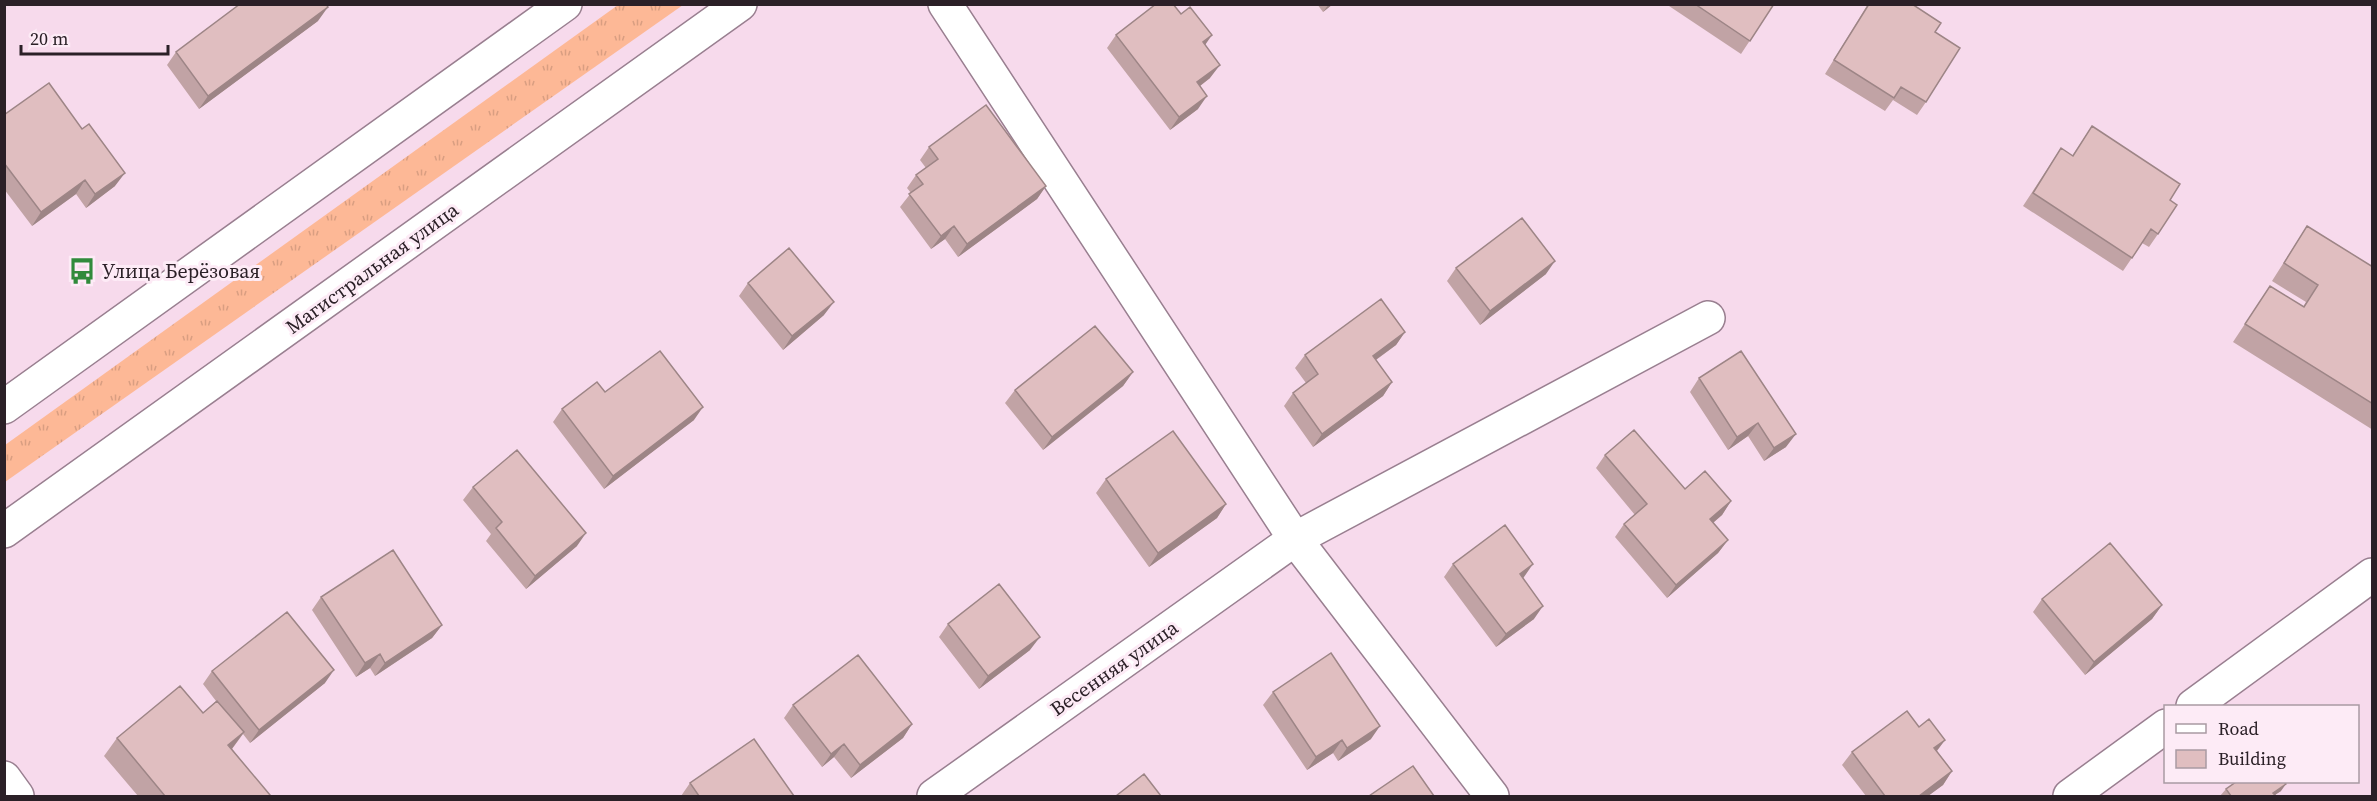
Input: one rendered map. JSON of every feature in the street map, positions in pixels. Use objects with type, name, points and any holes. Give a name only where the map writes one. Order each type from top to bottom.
[{"type":"street","points":[[4,407],[565,4]]},
{"type":"street","name":"Магистральная улица","points":[[4,531],[740,4]]},
{"type":"street","points":[[945,4],[1295,539],[1492,796]]},
{"type":"street","name":"Весенняя улица","points":[[934,796],[1295,539],[1708,318]]},
{"type":"street","points":[[2194,705],[2373,575]]},
{"type":"street","points":[[2070,796],[2164,727]]},
{"type":"street","points":[[4,778],[17,796]]},
{"type":"green space","points":[[618,5],[683,5],[5,482],[5,445]]},
{"type":"building","points":[[240,4],[326,4],[328,7],[208,96],[176,52]]},
{"type":"building","points":[[1156,4],[1173,4],[1181,14],[1190,7],[1212,35],[1203,42],[1220,65],[1197,82],[1207,96],[1179,117],[1116,35]]},
{"type":"building","points":[[1695,4],[1774,4],[1750,41]]},
{"type":"building","points":[[1869,4],[1912,4],[1941,23],[1935,32],[1960,48],[1926,102],[1901,87],[1894,98],[1834,60]]},
{"type":"building","points":[[49,83],[82,129],[89,124],[125,173],[95,194],[85,180],[41,212],[4,163],[4,115]]},
{"type":"building","points":[[986,105],[1046,186],[967,244],[954,226],[941,236],[909,194],[923,184],[916,175],[938,159],[929,147]]},
{"type":"building","points":[[2092,126],[2180,184],[2170,200],[2177,205],[2158,234],[2151,229],[2132,258],[2033,193],[2061,148],[2073,156]]},
{"type":"building","points":[[1522,218],[1555,261],[1490,311],[1456,268]]},
{"type":"building","points":[[2307,226],[2373,267],[2373,404],[2245,324],[2270,286],[2304,307],[2318,285],[2284,263]]},
{"type":"building","points":[[789,248],[834,302],[792,336],[748,283]]},
{"type":"building","points":[[1381,299],[1405,332],[1373,356],[1392,382],[1322,434],[1293,393],[1318,374],[1305,355]]},
{"type":"building","points":[[1095,326],[1133,372],[1052,437],[1015,390]]},
{"type":"building","points":[[660,351],[703,407],[613,476],[562,409],[597,382],[605,392]]},
{"type":"building","points":[[1741,351],[1796,434],[1774,448],[1758,423],[1737,437],[1699,378]]},
{"type":"building","points":[[1634,430],[1685,489],[1705,471],[1731,501],[1710,519],[1728,540],[1676,585],[1624,524],[1647,504],[1605,455]]},
{"type":"building","points":[[1173,431],[1226,504],[1158,553],[1106,479]]},
{"type":"building","points":[[517,450],[586,533],[535,576],[496,528],[502,522],[473,487]]},
{"type":"building","points":[[1505,525],[1533,564],[1520,574],[1543,606],[1506,634],[1453,564]]},
{"type":"building","points":[[2110,543],[2162,605],[2094,662],[2042,599]]},
{"type":"building","points":[[393,550],[442,625],[385,663],[380,654],[365,663],[321,597]]},
{"type":"building","points":[[999,584],[1040,637],[988,676],[948,624]]},
{"type":"building","points":[[287,612],[334,670],[259,730],[212,671]]},
{"type":"building","points":[[1331,653],[1380,726],[1347,748],[1342,740],[1316,757],[1273,692]]},
{"type":"building","points":[[858,655],[912,724],[860,765],[844,744],[831,754],[793,705]]},
{"type":"building","points":[[180,686],[203,713],[217,701],[244,732],[228,745],[269,796],[165,796],[117,738]]},
{"type":"building","points":[[1907,711],[1919,727],[1929,719],[1945,740],[1934,748],[1952,771],[1919,796],[1885,796],[1852,752]]},
{"type":"building","points":[[754,739],[794,796],[699,796],[690,783]]},
{"type":"building","points":[[1413,766],[1434,796],[1369,796]]},
{"type":"building","points":[[1144,774],[1161,796],[1116,796]]},
{"type":"building","points":[[2235,783],[2286,784],[2273,793],[2276,796],[2231,796],[2226,789]]},
{"type":"place","name":"Улица Берёзовая","points":[[82,271]]}]
